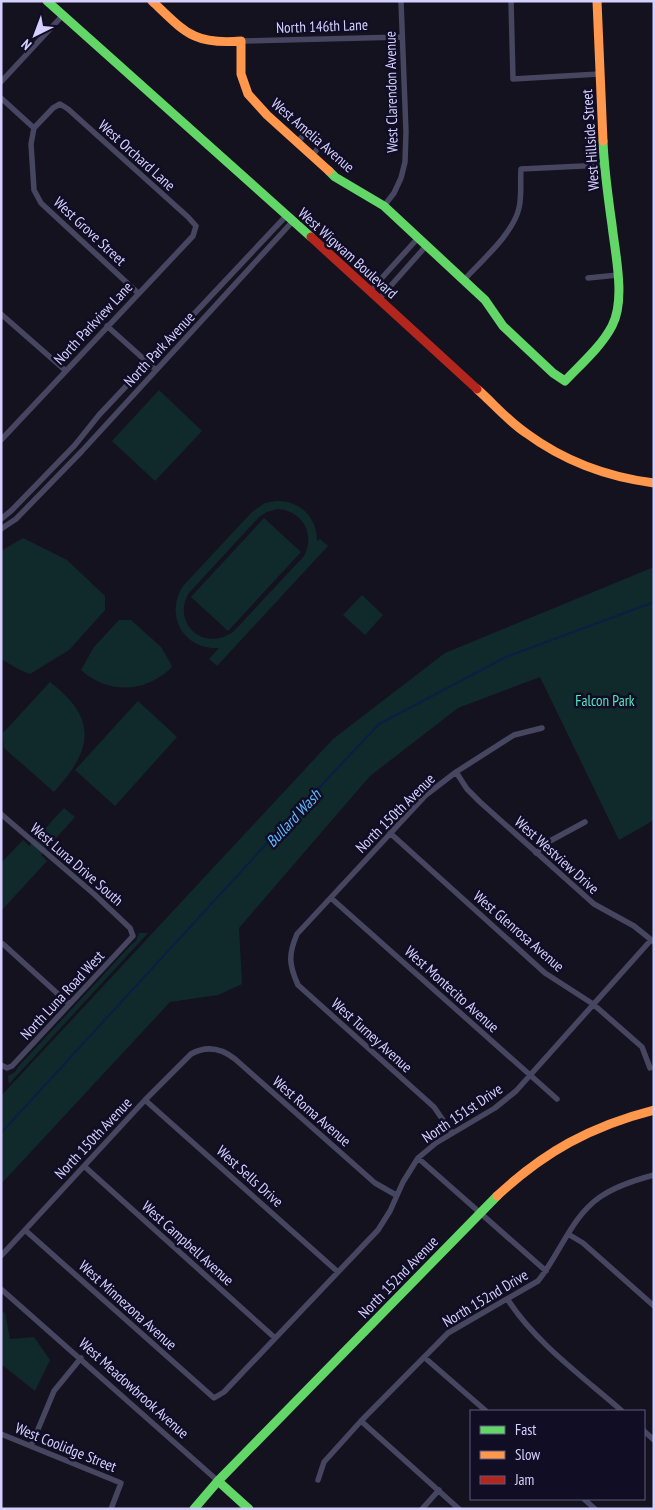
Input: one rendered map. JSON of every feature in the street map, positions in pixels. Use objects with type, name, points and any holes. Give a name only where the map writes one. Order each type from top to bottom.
[{"type":"street","name":"West Wigwam Boulevard","points":[[47,1],[290,218],[510,421],[530,436],[595,472],[624,479],[654,483]]},
{"type":"street","points":[[152,1],[187,32],[204,40],[220,42],[241,41]]},
{"type":"street","name":"West Clarendon Avenue","points":[[384,206],[394,193],[401,178],[405,162],[406,132],[401,1]]},
{"type":"street","points":[[511,1],[513,79],[599,74]]},
{"type":"street","name":"West Hillside Street","points":[[565,381],[604,339],[613,325],[618,307],[618,275],[604,165],[596,1]]},
{"type":"street","points":[[1,82],[63,15]]},
{"type":"street","name":"North 146th Lane","points":[[241,41],[402,36]]},
{"type":"street","name":"West Amelia Avenue","points":[[241,41],[241,74],[248,94],[267,115],[335,176],[384,206],[485,300],[503,326],[553,373],[565,381]]},
{"type":"street","points":[[1,98],[34,128]]},
{"type":"street","name":"West Orchard Lane","points":[[34,128],[53,108],[60,104],[68,109],[196,226]]},
{"type":"street","name":"West Grove Street","points":[[34,128],[31,144],[34,190],[40,203],[138,293]]},
{"type":"street","points":[[297,142],[310,132],[318,135],[321,140],[320,146],[312,156]]},
{"type":"street","points":[[464,280],[510,227],[519,208],[521,168],[604,165]]},
{"type":"street","name":"North Park Avenue","points":[[1,519],[75,445],[99,416],[290,218]]},
{"type":"street","name":"North Park Avenue","points":[[1,529],[16,520],[42,493],[156,370],[290,218]]},
{"type":"street","name":"North Parkview Lane","points":[[3,436],[193,236],[196,226]]},
{"type":"street","points":[[370,291],[418,238]]},
{"type":"street","points":[[379,299],[426,246]]},
{"type":"street","points":[[588,278],[618,275]]},
{"type":"street","points":[[1,314],[66,371]]},
{"type":"street","points":[[108,326],[156,370]]},
{"type":"street","points":[[35,486],[42,493]]},
{"type":"street","name":"North 150th Avenue","points":[[291,948],[297,934],[426,795],[456,772],[514,735],[542,728]]},
{"type":"street","name":"West Westview Drive","points":[[456,772],[473,795],[594,904],[634,926],[653,941]]},
{"type":"street","name":"West Luna Drive South","points":[[1,814],[94,894],[130,928],[133,936]]},
{"type":"street","points":[[536,852],[550,841],[585,822]]},
{"type":"street","name":"West Glenrosa Avenue","points":[[390,833],[544,973],[594,1004],[642,1047],[650,1068]]},
{"type":"street","name":"West Montecito Avenue","points":[[331,898],[557,1099]]},
{"type":"street","name":"North Luna Road West","points":[[4,1066],[12,1066],[133,936]]},
{"type":"street","name":"North 151st Drive","points":[[214,1398],[224,1392],[378,1230],[390,1212],[396,1194],[418,1158],[436,1143],[495,1108],[516,1091],[653,941]]},
{"type":"street","points":[[3,944],[69,1004]]},
{"type":"street","name":"West Turney Avenue","points":[[291,948],[291,967],[298,985],[434,1107],[452,1134]]},
{"type":"street","name":"North 150th Avenue","points":[[1,1256],[145,1100],[191,1054],[198,1050],[210,1048]]},
{"type":"street","name":"West Roma Avenue","points":[[210,1048],[219,1049],[235,1059],[375,1183],[396,1194]]},
{"type":"street","name":"West Sells Drive","points":[[145,1100],[338,1272]]},
{"type":"street","name":"North 152nd Avenue","points":[[194,1509],[218,1481],[480,1213],[526,1169],[558,1146],[589,1130],[613,1121],[654,1110]]},
{"type":"street","points":[[418,1158],[546,1271]]},
{"type":"street","name":"West Campbell Avenue","points":[[84,1166],[275,1338]]},
{"type":"street","name":"North 152nd Drive","points":[[318,1480],[324,1462],[361,1421],[448,1333],[538,1281],[584,1212],[600,1197],[616,1188],[654,1175]]},
{"type":"street","name":"West Minnezona Avenue","points":[[25,1230],[214,1398]]},
{"type":"street","points":[[568,1234],[583,1243],[654,1306]]},
{"type":"street","name":"West Meadowbrook Avenue","points":[[1,1288],[249,1509]]},
{"type":"street","points":[[508,1300],[534,1334],[621,1410]]},
{"type":"street","points":[[424,1356],[485,1410]]},
{"type":"street","points":[[31,1446],[54,1391],[81,1358]]},
{"type":"street","points":[[361,1421],[459,1509]]},
{"type":"street","name":"West Coolidge Street","points":[[1,1434],[121,1483],[111,1509]]},
{"type":"street","points":[[422,1509],[439,1490]]},
{"type":"street","points":[[585,1500],[595,1509]]},
{"type":"green space","points":[[159,390],[202,431],[155,481],[112,441]]},
{"type":"green space","points":[[286,502],[306,512],[314,525],[317,541],[320,539],[328,546],[217,666],[209,659],[219,648],[207,647],[196,643],[187,637],[181,629],[176,609],[178,597],[183,586],[252,512],[265,503]],"holes":[[[277,509],[286,510],[300,519],[307,532],[308,540],[304,556],[233,632],[212,639],[202,637],[194,632],[184,616],[184,605],[188,594],[259,517]]]},
{"type":"green space","points":[[264,518],[301,552],[228,631],[191,597]]},
{"type":"green space","points":[[23,538],[67,560],[105,596],[105,610],[69,650],[30,674],[1,659],[1,551]]},
{"type":"green space","name":"Falcon Park","points":[[654,567],[654,820],[619,840],[540,677],[458,708],[370,776],[239,928],[242,984],[218,995],[170,1002],[1,1184],[1,1096],[333,739],[445,653]]},
{"type":"green space","points":[[362,595],[383,615],[365,635],[343,615]]},
{"type":"green space","points":[[119,620],[131,620],[161,647],[172,666],[170,669],[149,683],[126,688],[114,687],[103,683],[81,670],[94,647]]},
{"type":"green space","points":[[50,682],[66,696],[76,709],[83,722],[85,735],[83,748],[77,762],[54,792],[4,748],[3,733]]},
{"type":"green space","points":[[138,701],[177,737],[115,806],[75,770]]},
{"type":"green space","points":[[64,808],[75,817],[41,855],[47,861],[1,911],[1,863],[23,840],[29,846]]},
{"type":"green space","points":[[139,933],[148,933],[9,1084],[8,1076],[15,1072],[136,941]]},
{"type":"green space","points":[[1,1311],[5,1313],[10,1339],[34,1337],[50,1360],[35,1391],[1,1364]]},
{"type":"waterway","name":"Bullard Wash","points":[[1,1133],[379,724],[506,657],[654,602]]},
{"type":"traffic: fast","points":[[47,1],[311,237]]},
{"type":"traffic: fast","points":[[329,171],[335,177],[384,206],[485,300],[503,326],[553,373],[565,381],[607,334],[616,315],[618,303],[617,262],[606,183],[603,141]]},
{"type":"traffic: fast","points":[[194,1509],[218,1481],[497,1196]]},
{"type":"traffic: fast","points":[[218,1481],[249,1509]]},
{"type":"traffic: slow","points":[[152,1],[173,21],[191,34],[211,41],[241,41],[241,74],[248,94],[267,115],[329,171]]},
{"type":"traffic: slow","points":[[597,1],[603,141]]},
{"type":"traffic: slow","points":[[477,389],[519,428],[555,452],[603,472],[654,483]]},
{"type":"traffic: slow","points":[[497,1196],[532,1166],[570,1142],[610,1124],[654,1110]]},
{"type":"traffic: jam","points":[[311,237],[477,389]]}]
